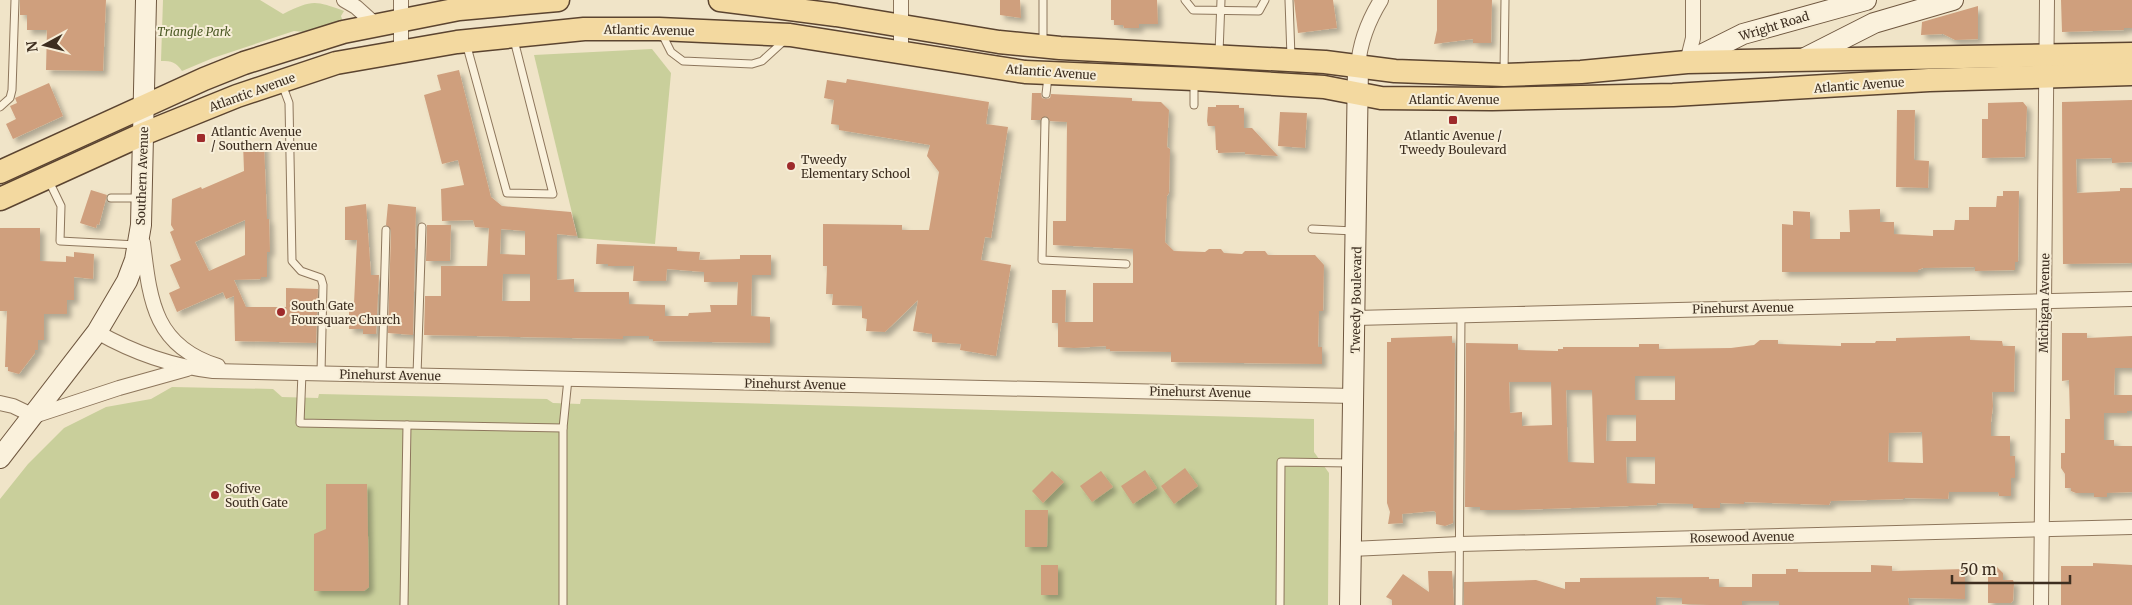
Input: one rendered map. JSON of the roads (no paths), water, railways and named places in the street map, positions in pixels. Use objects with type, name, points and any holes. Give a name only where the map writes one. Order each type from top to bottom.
[{"type":"main road","points":[[0,172],[204,79],[244,63],[343,32],[376,25],[401,10],[459,9],[558,0]]},
{"type":"main road","name":"Atlantic Avenue","points":[[720,0],[999,42],[1291,60],[1395,71],[1504,75],[1581,72],[1687,62],[1924,57],[2046,65],[2132,74]]},
{"type":"main road","name":"Atlantic Avenue","points":[[0,198],[144,134],[237,96],[336,63],[466,41],[584,29],[659,29],[790,35],[959,63],[1047,84],[1194,79],[1324,87],[1381,98],[1492,100],[1673,95],[1929,80],[2132,54]]},
{"type":"main road","points":[[1815,88],[1833,73],[1885,71],[1924,57]]},
{"type":"main road","points":[[1673,95],[1692,80],[1764,76],[1799,61]]},
{"type":"street","name":"Southern Avenue","points":[[0,458],[97,332],[127,281],[134,260],[141,225],[146,0]]},
{"type":"street","points":[[344,0],[356,7],[376,25]]},
{"type":"street","points":[[901,0],[901,52]]},
{"type":"street","name":"Tweedy Boulevard","points":[[1350,605],[1357,231],[1356,94],[1361,41],[1370,19],[1381,0]]},
{"type":"street","points":[[1687,62],[1693,38],[1693,0]]},
{"type":"street","name":"Wright Road","points":[[1687,62],[1743,34],[1866,0]]},
{"type":"street","points":[[1878,0],[1897,16]]},
{"type":"street","name":"Michigan Avenue","points":[[2041,605],[2047,0]]},
{"type":"street","points":[[1799,61],[1874,23],[1950,1]]},
{"type":"street","points":[[401,10],[401,51]]},
{"type":"street","name":"Pinehurst Avenue","points":[[141,225],[153,304],[161,324],[172,340],[186,353],[204,362],[235,371]]},
{"type":"street","name":"Pinehurst Avenue","points":[[1355,318],[2132,299]]},
{"type":"street","name":"Pinehurst Avenue","points":[[97,332],[145,356],[191,368],[235,371],[1354,396]]},
{"type":"street","name":"Pinehurst Avenue","points":[[34,416],[119,388],[191,368]]},
{"type":"street","points":[[0,403],[13,406],[34,416]]},
{"type":"street","name":"Rosewood Avenue","points":[[1351,549],[1460,544],[2132,527]]},
{"type":"lane","points":[[0,107],[10,98],[12,90],[15,0]]},
{"type":"lane","points":[[1043,0],[1043,46]]},
{"type":"lane","points":[[1185,0],[1193,10],[1259,11],[1265,0]]},
{"type":"lane","points":[[1219,56],[1221,0]]},
{"type":"lane","points":[[1289,0],[1291,60]]},
{"type":"lane","points":[[1504,75],[1505,0]]},
{"type":"lane","points":[[659,29],[671,52],[682,61],[744,64],[762,61],[790,35]]},
{"type":"lane","points":[[466,41],[507,193],[553,194],[513,36]]},
{"type":"lane","points":[[1194,79],[1194,105]]},
{"type":"lane","points":[[281,81],[289,103],[292,262],[301,271],[321,278],[322,373]]},
{"type":"lane","points":[[1045,120],[1042,260],[1126,264]]},
{"type":"lane","points":[[47,177],[61,206],[60,241],[137,245]]},
{"type":"lane","points":[[111,198],[142,198]]},
{"type":"lane","points":[[417,375],[422,227]]},
{"type":"lane","points":[[1312,229],[1357,231]]},
{"type":"lane","points":[[382,374],[386,230]]},
{"type":"lane","points":[[1459,605],[1461,314]]},
{"type":"lane","points":[[302,373],[300,423],[563,428]]},
{"type":"lane","points":[[563,605],[563,428],[568,378]]},
{"type":"lane","points":[[404,605],[407,425]]},
{"type":"lane","points":[[1280,605],[1281,462],[1353,463]]},
{"type":"place","name":"Atlantic Avenue / Tweedy Boulevard","points":[[1453,120]]},
{"type":"place","name":"Atlantic Avenue / Southern Avenue","points":[[201,138]]},
{"type":"place","name":"Tweedy Elementary School","points":[[791,166]]},
{"type":"place","name":"South Gate Foursquare Church","points":[[281,312]]},
{"type":"place","name":"Sofive South Gate","points":[[215,495]]},
{"type":"park label","name":"Triangle Park","points":[[194,31]]}]
